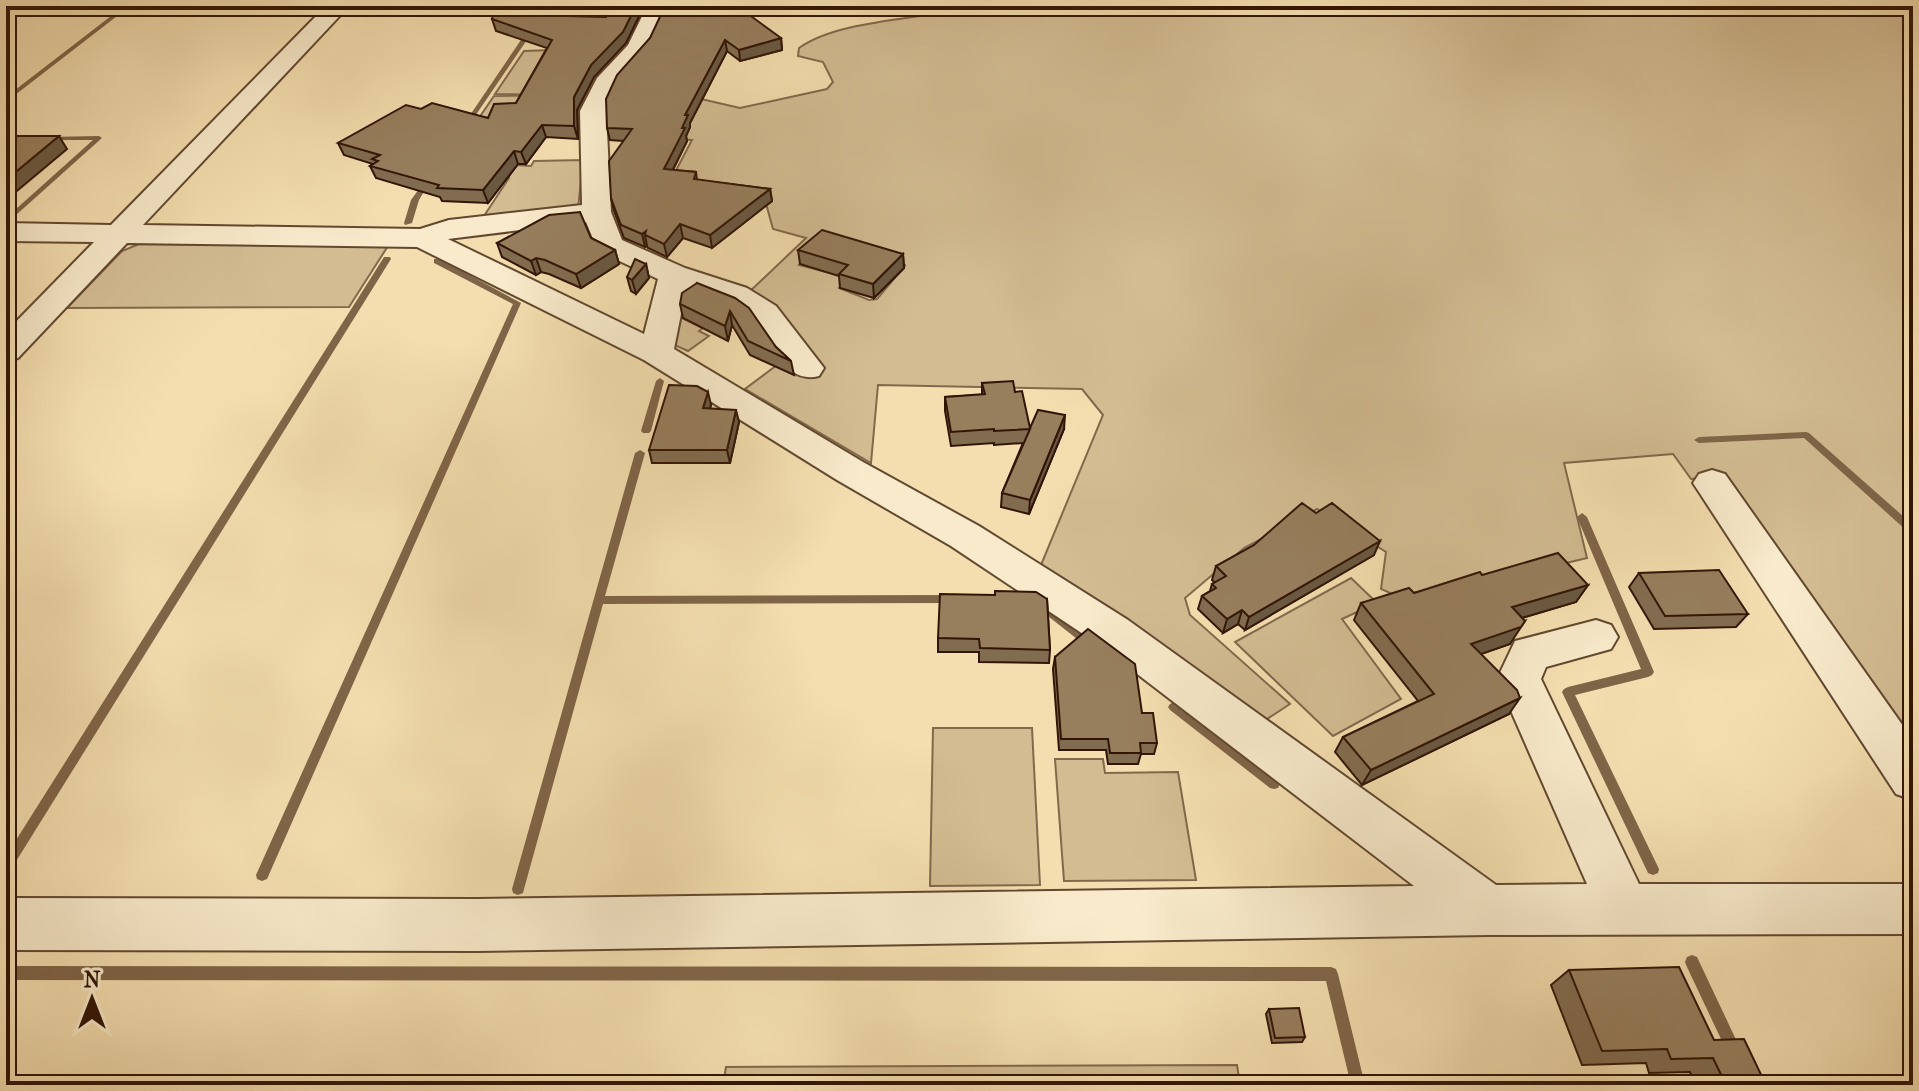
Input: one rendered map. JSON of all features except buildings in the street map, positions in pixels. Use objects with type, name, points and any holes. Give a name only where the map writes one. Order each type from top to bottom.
[{"type":"street","points":[[6,351],[338,6]]},
{"type":"street","points":[[658,6],[638,48],[606,83],[593,111],[597,212],[609,245],[674,275],[736,295],[765,313],[807,368]]},
{"type":"street","points":[[6,232],[422,238],[449,229],[597,212]]},
{"type":"street","points":[[422,238],[656,353],[850,471],[965,536],[1113,632],[1488,910]]},
{"type":"street","points":[[656,353],[674,275]]},
{"type":"street","points":[[1712,483],[1913,779]]},
{"type":"street","points":[[1596,637],[1530,654],[1519,679],[1624,909]]},
{"type":"street","points":[[6,924],[478,925],[1488,910],[1913,909]]},
{"type":"shaded area","points":[[953,6],[1913,6],[1913,752],[1724,476],[1691,479],[1673,454],[1564,463],[1587,558],[1408,601],[1381,589],[1386,552],[1317,509],[1244,548],[1185,598],[1190,615],[1290,704],[1261,723],[1041,565],[1103,415],[1082,389],[878,385],[871,463],[745,389],[798,349],[747,294],[806,238],[773,229],[765,200],[672,178],[692,140],[664,139],[675,93],[740,108],[827,89],[833,82],[823,62],[798,56],[799,48],[847,28],[939,13]],"holes":[[[822,242],[905,265],[877,299],[869,300],[839,288],[850,278],[799,265]]]},
{"type":"shaded area","points":[[553,50],[587,75],[606,75],[585,110],[559,111],[499,164],[531,166],[534,161],[583,160],[578,209],[482,219],[509,178],[442,172],[494,96],[579,95],[495,94],[524,51]]},
{"type":"shaded area","points":[[139,244],[388,246],[349,307],[67,308],[122,251]]},
{"type":"shaded area","points":[[678,316],[703,328],[699,331],[709,336],[688,351],[670,343]]},
{"type":"shaded area","points":[[1351,578],[1377,603],[1342,619],[1401,699],[1333,736],[1235,642]]},
{"type":"shaded area","points":[[933,728],[1032,728],[1040,885],[930,886]]},
{"type":"shaded area","points":[[1055,759],[1103,759],[1105,773],[1178,772],[1196,880],[1064,881]]},
{"type":"shaded area","points":[[1237,1065],[1240,1085],[723,1085],[726,1067]]},
{"type":"waterway","points":[[6,100],[127,6]]},
{"type":"waterway","points":[[467,124],[547,6]]},
{"type":"waterway","points":[[6,222],[99,138],[48,138]]},
{"type":"waterway","points":[[408,223],[415,200],[426,183]]},
{"type":"waterway","points":[[6,867],[387,259]]},
{"type":"waterway","points":[[262,875],[517,303],[437,261]]},
{"type":"waterway","points":[[646,431],[660,381]]},
{"type":"waterway","points":[[1699,440],[1806,435],[1911,529],[1913,536]]},
{"type":"waterway","points":[[518,889],[640,453]]},
{"type":"waterway","points":[[1582,517],[1648,672],[1568,692],[1653,869]]},
{"type":"waterway","points":[[599,600],[951,599]]},
{"type":"waterway","points":[[1048,610],[1090,643]]},
{"type":"waterway","points":[[1174,707],[1274,784]]},
{"type":"waterway","points":[[1692,962],[1734,1051]]},
{"type":"waterway","points":[[6,973],[1331,974],[1358,1085]]}]
